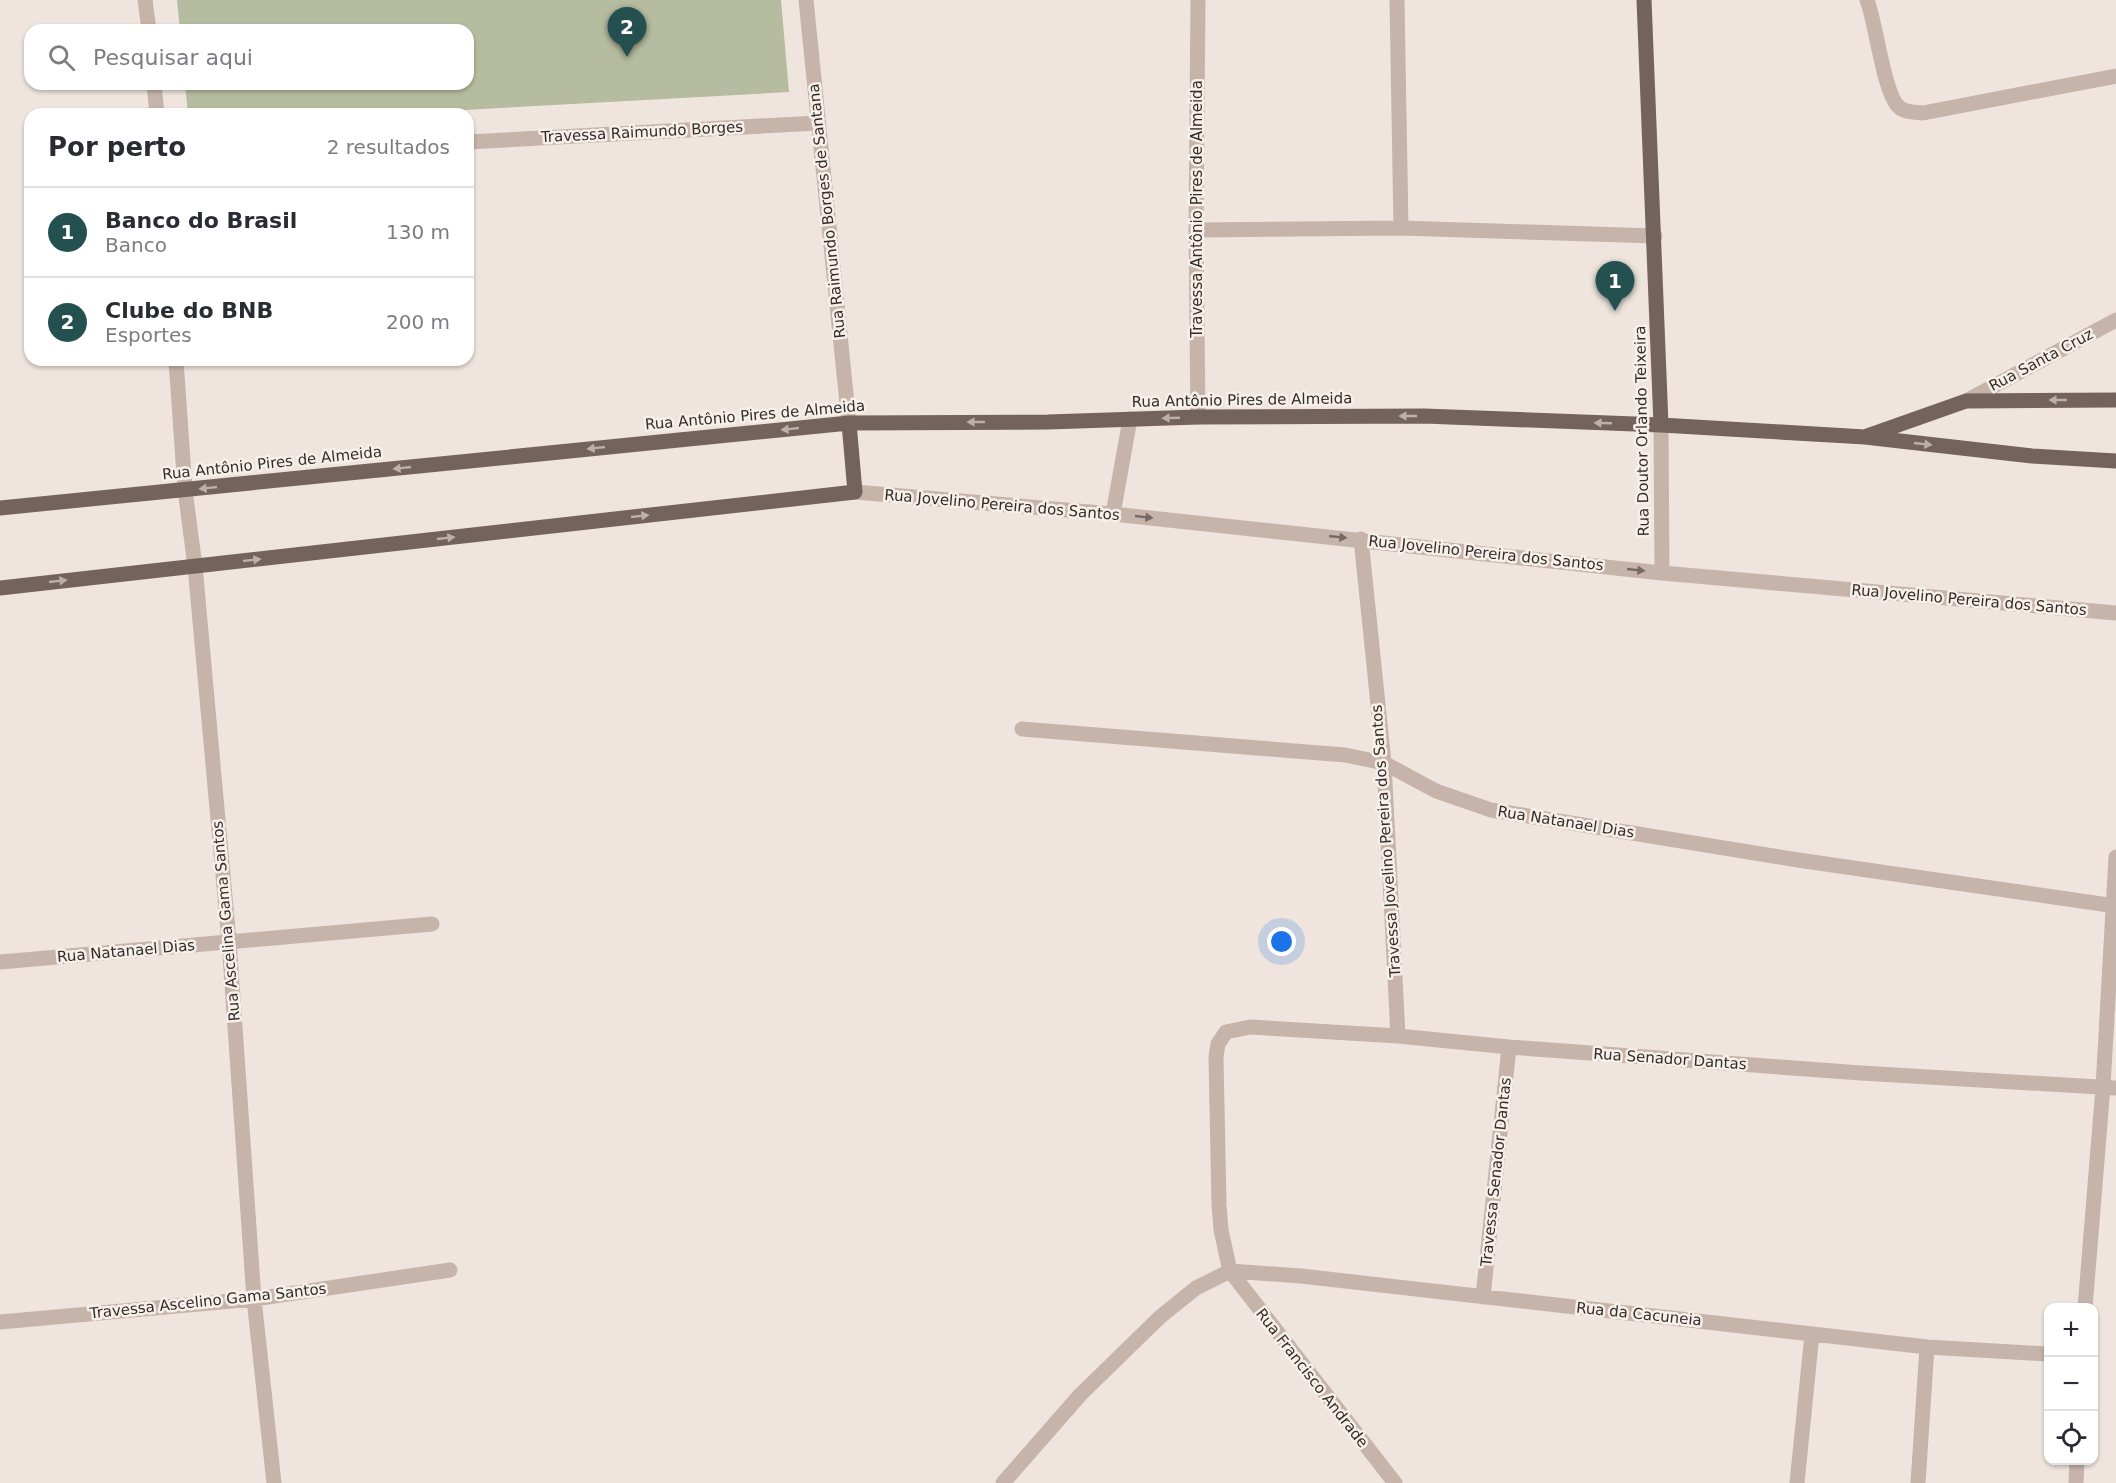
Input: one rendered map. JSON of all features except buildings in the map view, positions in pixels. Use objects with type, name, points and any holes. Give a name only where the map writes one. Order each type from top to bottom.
[{"type":"main road","name":"Rua Doutor Orlando Teixeira","points":[[1644,0],[1661,425]]},
{"type":"main road","points":[[1865,437],[1966,401],[2116,400]]},
{"type":"main road","name":"Rua Antônio Pires de Almeida","points":[[0,508],[849,423],[1424,416],[1661,425],[1865,437],[2032,456],[2116,461]]},
{"type":"main road","points":[[0,588],[855,492],[849,423]]},
{"type":"street","points":[[145,0],[147,24]]},
{"type":"street","name":"Rua Raimundo Borges de Santana","points":[[806,0],[849,423]]},
{"type":"street","name":"Travessa Antônio Pires de Almeida","points":[[1197,417],[1198,0]]},
{"type":"street","points":[[1397,0],[1401,228]]},
{"type":"street","points":[[1867,0],[1888,88],[1898,107],[1906,111],[1923,113],[2116,76]]},
{"type":"street","points":[[155,90],[157,108]]},
{"type":"street","name":"Travessa Raimundo Borges","points":[[474,142],[817,123]]},
{"type":"street","points":[[1196,230],[1401,228],[1655,236]]},
{"type":"street","name":"Rua Santa Cruz","points":[[1966,401],[2116,320]]},
{"type":"street","name":"Rua Ascelina Gama Santos","points":[[176,366],[185,490],[195,566],[229,941],[254,1299],[274,1483]]},
{"type":"street","points":[[1113,514],[1130,419]]},
{"type":"street","name":"Rua Doutor Orlando Teixeira","points":[[1661,425],[1662,573]]},
{"type":"street","name":"Rua Jovelino Pereira dos Santos","points":[[855,492],[1113,514],[1662,573],[2116,613]]},
{"type":"street","name":"Travessa Jovelino Pereira dos Santos","points":[[1361,539],[1384,763],[1398,1036]]},
{"type":"street","name":"Rua Natanael Dias","points":[[1022,729],[1345,755],[1384,763],[1436,791],[1491,810],[1798,860],[2114,905]]},
{"type":"street","points":[[2086,1303],[2110,1087],[2116,857]]},
{"type":"street","name":"Rua Natanael Dias","points":[[0,962],[432,924]]},
{"type":"street","name":"Rua Senador Dantas","points":[[1230,1271],[1221,1230],[1219,1204],[1216,1057],[1218,1044],[1226,1032],[1250,1027],[1398,1036],[1509,1047],[1861,1073],[2110,1087]]},
{"type":"street","name":"Travessa Senador Dantas","points":[[1483,1297],[1509,1047]]},
{"type":"street","name":"Travessa Ascelino Gama Santos","points":[[0,1322],[254,1299],[450,1270]]},
{"type":"street","points":[[1003,1483],[1080,1395],[1160,1317],[1196,1288],[1230,1271]]},
{"type":"street","name":"Rua da Cacuneia","points":[[1230,1271],[1301,1276],[1927,1347],[2044,1354]]},
{"type":"street","name":"Rua Francisco Andrade","points":[[1230,1271],[1395,1483]]},
{"type":"street","points":[[1797,1483],[1812,1334]]},
{"type":"street","points":[[1918,1483],[1927,1347]]},
{"type":"street","points":[[2076,1483],[2077,1465]]},
{"type":"green space","points":[[177,0],[781,0],[789,92],[474,110],[187,108],[186,90],[474,90],[474,24],[179,24]]},
{"type":"place","name":"Clube do BNB","points":[[627,57]]},
{"type":"place","name":"Banco do Brasil","points":[[1615,311]]}]
